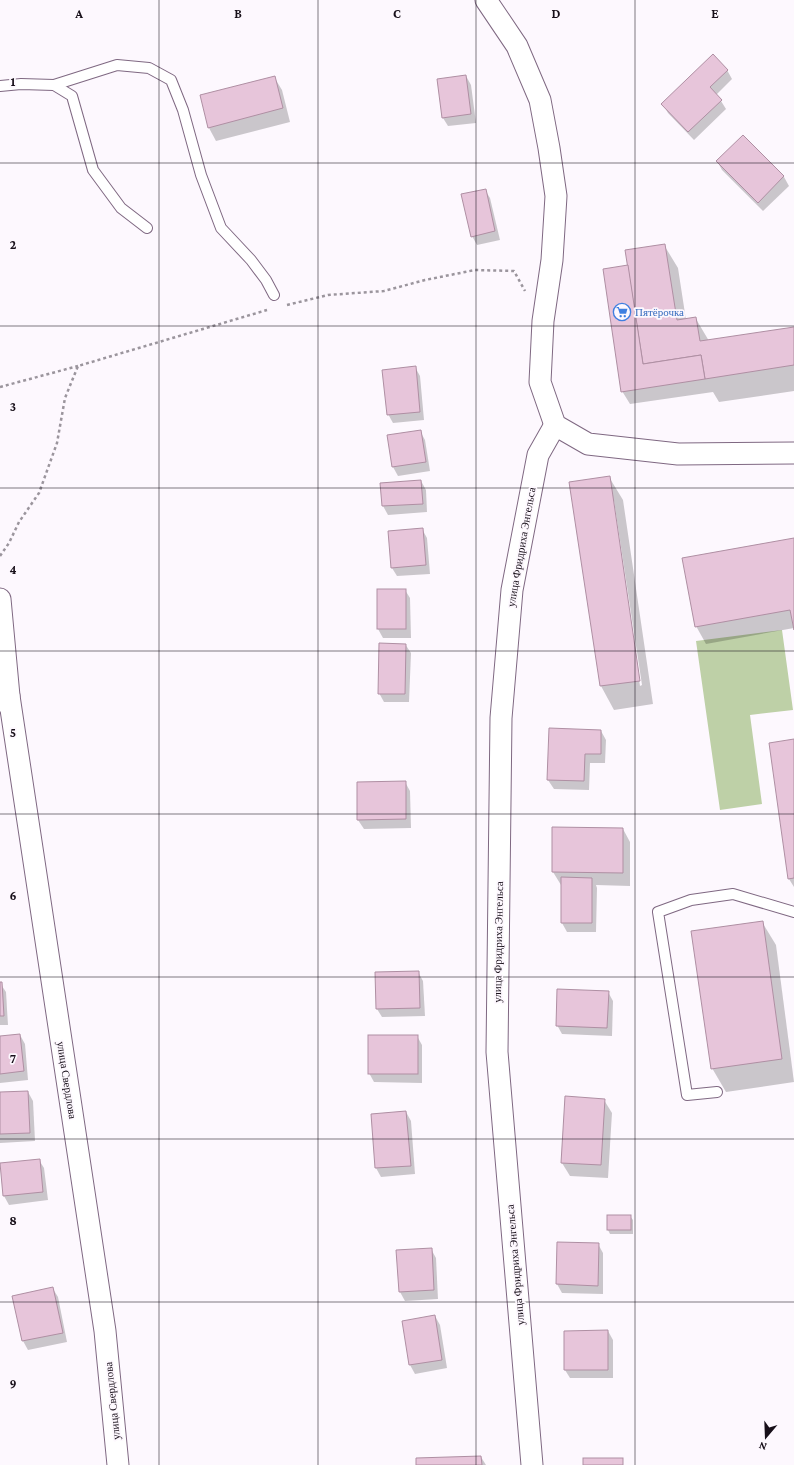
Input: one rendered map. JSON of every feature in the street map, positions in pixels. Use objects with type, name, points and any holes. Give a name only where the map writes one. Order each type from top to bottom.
[{"type":"street","points":[[486,0],[517,46],[540,100],[549,148],[556,196],[552,260],[542,320],[540,382],[554,425],[588,444],[678,454],[794,453]]},
{"type":"street","name":"улица Фридриха Энгельса","points":[[532,1465],[497,1052],[501,718],[512,590],[538,455],[554,425]]},
{"type":"street","points":[[0,599],[4,698]]},
{"type":"street","name":"улица Свердлова","points":[[4,698],[105,1331],[118,1465]]},
{"type":"lane","points":[[0,86],[21,84],[54,86],[117,65],[149,68],[171,80],[183,110],[201,175],[221,228],[252,260],[266,280],[274,295]]},
{"type":"lane","points":[[54,86],[72,96],[93,170],[121,208],[147,228]]},
{"type":"lane","points":[[716,1092],[687,1096],[658,912],[691,900],[733,894],[794,912]]},
{"type":"path","points":[[280,307],[328,295],[384,291],[425,280],[475,270],[514,271],[542,320]]},
{"type":"path","points":[[0,387],[78,366],[273,308]]},
{"type":"path","points":[[0,556],[9,543],[19,522],[39,493],[57,443],[65,398],[78,366]]},
{"type":"green space","points":[[782,630],[793,710],[750,715],[762,804],[720,810],[696,641]]},
{"type":"building","points":[[713,54],[728,70],[710,87],[722,100],[688,132],[661,104]]},
{"type":"building","points":[[466,75],[471,114],[442,118],[437,79]]},
{"type":"building","points":[[275,76],[283,108],[208,128],[200,95]]},
{"type":"building","points":[[743,135],[784,176],[758,203],[716,161]]},
{"type":"building","points":[[486,189],[495,231],[471,237],[461,194]]},
{"type":"building","points":[[665,244],[677,320],[696,317],[700,341],[794,327],[794,365],[705,379],[701,355],[643,364],[625,250]]},
{"type":"building","name":"Пятёрочка","points":[[628,265],[643,364],[701,355],[705,379],[621,392],[603,269]]},
{"type":"building","points":[[416,366],[420,412],[387,415],[382,370]]},
{"type":"building","points":[[421,430],[426,462],[392,467],[387,435]]},
{"type":"building","points":[[610,476],[640,681],[600,686],[569,482]]},
{"type":"building","points":[[421,480],[423,504],[382,506],[380,483]]},
{"type":"building","points":[[423,528],[426,565],[391,568],[388,531]]},
{"type":"building","points":[[794,538],[794,630],[790,610],[695,627],[682,558]]},
{"type":"building","points":[[377,589],[406,589],[406,629],[377,629]]},
{"type":"building","points":[[379,643],[406,644],[405,694],[378,694]]},
{"type":"building","points":[[549,728],[601,730],[601,754],[585,754],[584,781],[547,780]]},
{"type":"building","points":[[794,739],[794,878],[788,879],[769,743]]},
{"type":"building","points":[[406,781],[406,819],[357,820],[357,782]]},
{"type":"building","points":[[552,827],[623,828],[623,873],[552,872]]},
{"type":"building","points":[[561,877],[592,878],[592,923],[561,923]]},
{"type":"building","points":[[763,921],[782,1059],[711,1069],[691,931]]},
{"type":"building","points":[[419,971],[420,1008],[376,1009],[375,972]]},
{"type":"building","points":[[0,982],[2,982],[4,1016],[0,1016]]},
{"type":"building","points":[[557,989],[609,991],[607,1028],[556,1026]]},
{"type":"building","points":[[20,1034],[24,1071],[0,1074],[0,1036]]},
{"type":"building","points":[[368,1035],[418,1035],[418,1074],[368,1074]]},
{"type":"building","points":[[28,1091],[30,1133],[0,1134],[0,1092]]},
{"type":"building","points":[[565,1096],[605,1099],[601,1165],[561,1163]]},
{"type":"building","points":[[406,1111],[411,1166],[375,1168],[371,1114]]},
{"type":"building","points":[[40,1159],[43,1192],[3,1196],[0,1163]]},
{"type":"building","points":[[607,1215],[631,1215],[631,1230],[607,1230]]},
{"type":"building","points":[[557,1242],[599,1243],[598,1286],[556,1284]]},
{"type":"building","points":[[432,1248],[434,1290],[399,1292],[396,1250]]},
{"type":"building","points":[[53,1287],[63,1333],[22,1341],[12,1296]]},
{"type":"building","points":[[435,1315],[442,1360],[409,1365],[402,1321]]},
{"type":"building","points":[[608,1330],[608,1370],[564,1370],[564,1331]]},
{"type":"building","points":[[481,1456],[482,1465],[416,1465],[416,1458]]},
{"type":"building","points":[[583,1458],[623,1458],[623,1465],[583,1465]]},
{"type":"place","name":"Пятёрочка","points":[[622,312]]}]
